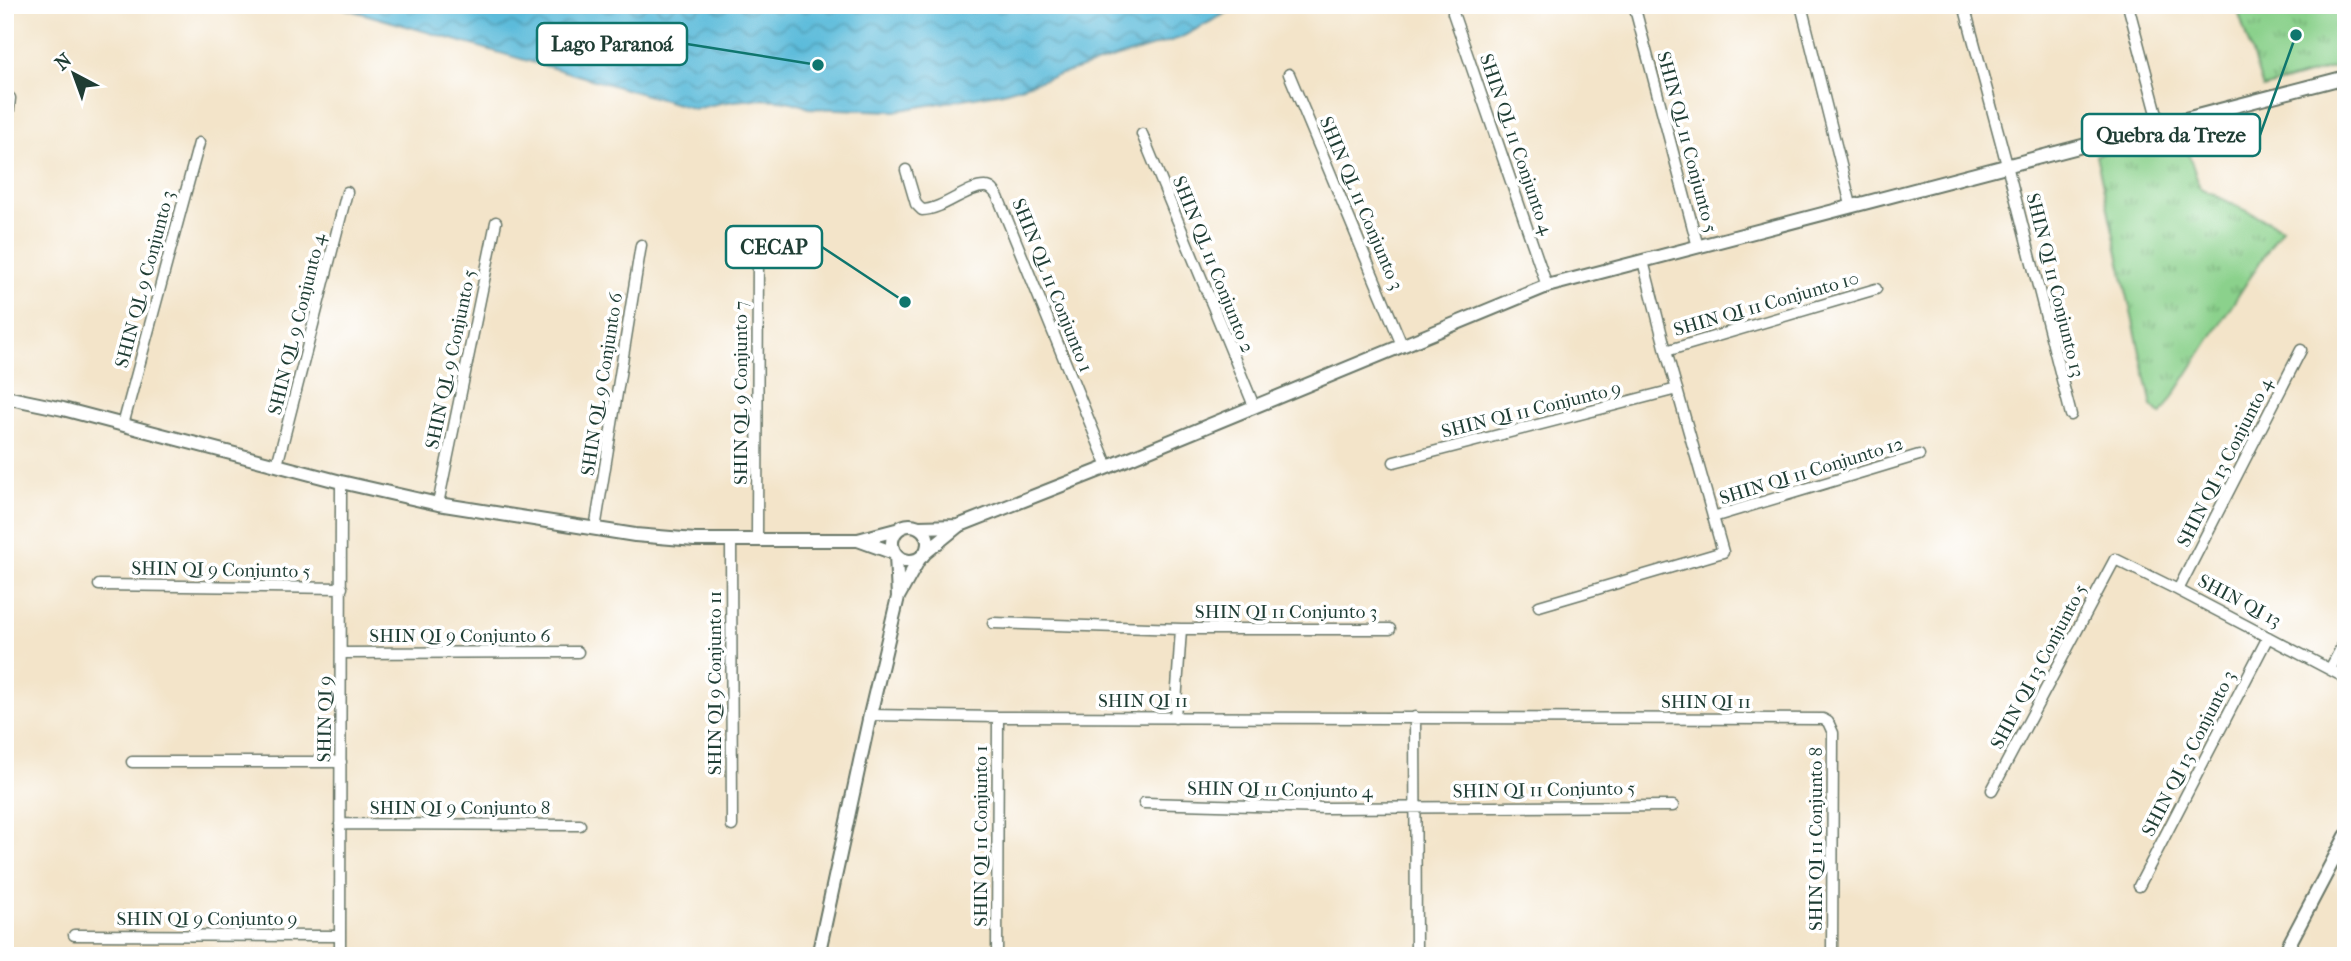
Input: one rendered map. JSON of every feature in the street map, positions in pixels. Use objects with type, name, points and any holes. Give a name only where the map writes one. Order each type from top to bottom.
[{"type":"street","name":"SHIN QL 11 Conjunto 5","points":[[1634,5],[1698,247]]},
{"type":"street","points":[[1801,5],[1851,205]]},
{"type":"street","name":"SHIN QI 11 Conjunto 13","points":[[1964,5],[2071,415]]},
{"type":"street","points":[[2128,5],[2160,125]]},
{"type":"street","name":"SHIN QL 11 Conjunto 4","points":[[1453,13],[1547,286]]},
{"type":"street","name":"SHIN QL 11 Conjunto 3","points":[[1289,74],[1402,345]]},
{"type":"street","points":[[858,540],[911,562],[923,556],[958,526],[1547,286],[2346,77]]},
{"type":"street","points":[[5,146],[10,98]]},
{"type":"street","name":"SHIN QL 11 Conjunto 2","points":[[1142,134],[1254,406]]},
{"type":"street","name":"SHIN QL 9 Conjunto 3","points":[[123,425],[199,143]]},
{"type":"street","name":"SHIN QL 11 Conjunto 1","points":[[906,170],[916,204],[922,210],[937,207],[979,188],[988,186],[993,190],[1004,210],[1108,467]]},
{"type":"street","name":"SHIN QL 9 Conjunto 4","points":[[277,465],[347,192]]},
{"type":"street","name":"SHIN QL 9 Conjunto 5","points":[[438,504],[496,222]]},
{"type":"street","name":"SHIN QL 9 Conjunto 6","points":[[595,529],[641,245]]},
{"type":"street","name":"SHIN QL 9 Conjunto 7","points":[[757,539],[758,247]]},
{"type":"street","points":[[1539,606],[1723,552],[1643,261]]},
{"type":"street","name":"SHIN QI 11 Conjunto 10","points":[[1666,351],[1876,289]]},
{"type":"street","name":"SHIN QI 13 Conjunto 4","points":[[2178,590],[2301,350]]},
{"type":"street","name":"SHIN QI 11 Conjunto 9","points":[[1394,462],[1677,389]]},
{"type":"street","points":[[5,397],[438,504],[595,529],[666,538],[858,540],[903,526],[958,526]]},
{"type":"street","name":"SHIN QI 11 Conjunto 12","points":[[1713,517],[1919,455]]},
{"type":"street","name":"SHIN QI 9","points":[[340,956],[341,482]]},
{"type":"street","points":[[898,597],[923,556],[928,538],[919,527]]},
{"type":"street","points":[[818,956],[898,597],[895,554],[891,539],[897,530]]},
{"type":"street","name":"SHIN QI 9 Conjunto 11","points":[[732,539],[732,826]]},
{"type":"street","name":"SHIN QI 13","points":[[2115,559],[2346,678]]},
{"type":"street","name":"SHIN QI 13 Conjunto 5","points":[[1992,790],[2115,559]]},
{"type":"street","name":"SHIN QI 9 Conjunto 5","points":[[99,584],[342,588]]},
{"type":"street","name":"SHIN QI 11 Conjunto 3","points":[[993,623],[1181,629],[1390,629]]},
{"type":"street","points":[[1175,718],[1181,629]]},
{"type":"street","name":"SHIN QI 13 Conjunto 3","points":[[2139,886],[2268,637]]},
{"type":"street","points":[[2330,669],[2346,639]]},
{"type":"street","name":"SHIN QI 9 Conjunto 6","points":[[342,653],[578,652]]},
{"type":"street","name":"SHIN QI 11","points":[[870,715],[1817,718],[1828,722]]},
{"type":"street","name":"SHIN QI 11 Conjunto 1","points":[[997,956],[998,717]]},
{"type":"street","points":[[1415,717],[1416,956]]},
{"type":"street","name":"SHIN QI 11 Conjunto 8","points":[[1828,722],[1833,733],[1832,956]]},
{"type":"street","points":[[132,762],[341,762]]},
{"type":"street","name":"SHIN QI 11 Conjunto 4","points":[[1144,803],[1415,808]]},
{"type":"street","name":"SHIN QI 11 Conjunto 5","points":[[1415,808],[1673,806]]},
{"type":"street","name":"SHIN QI 9 Conjunto 8","points":[[340,824],[580,825]]},
{"type":"street","points":[[2283,956],[2346,836]]},
{"type":"street","name":"SHIN QI 9 Conjunto 9","points":[[74,935],[339,936]]},
{"type":"green space","points":[[2236,5],[2346,5],[2346,64],[2263,88]]},
{"type":"green space","points":[[2181,130],[2200,188],[2282,228],[2161,415],[2152,406],[2096,155]]},
{"type":"water","points":[[333,5],[1241,5],[1180,38],[1003,92],[895,111],[808,108],[796,103],[768,99],[722,103],[695,109]]},
{"type":"place","name":"Quebra da Treze","points":[[2296,35]]},
{"type":"place","name":"Lago Paranoá","points":[[818,65]]},
{"type":"place","name":"CECAP","points":[[905,302]]}]
